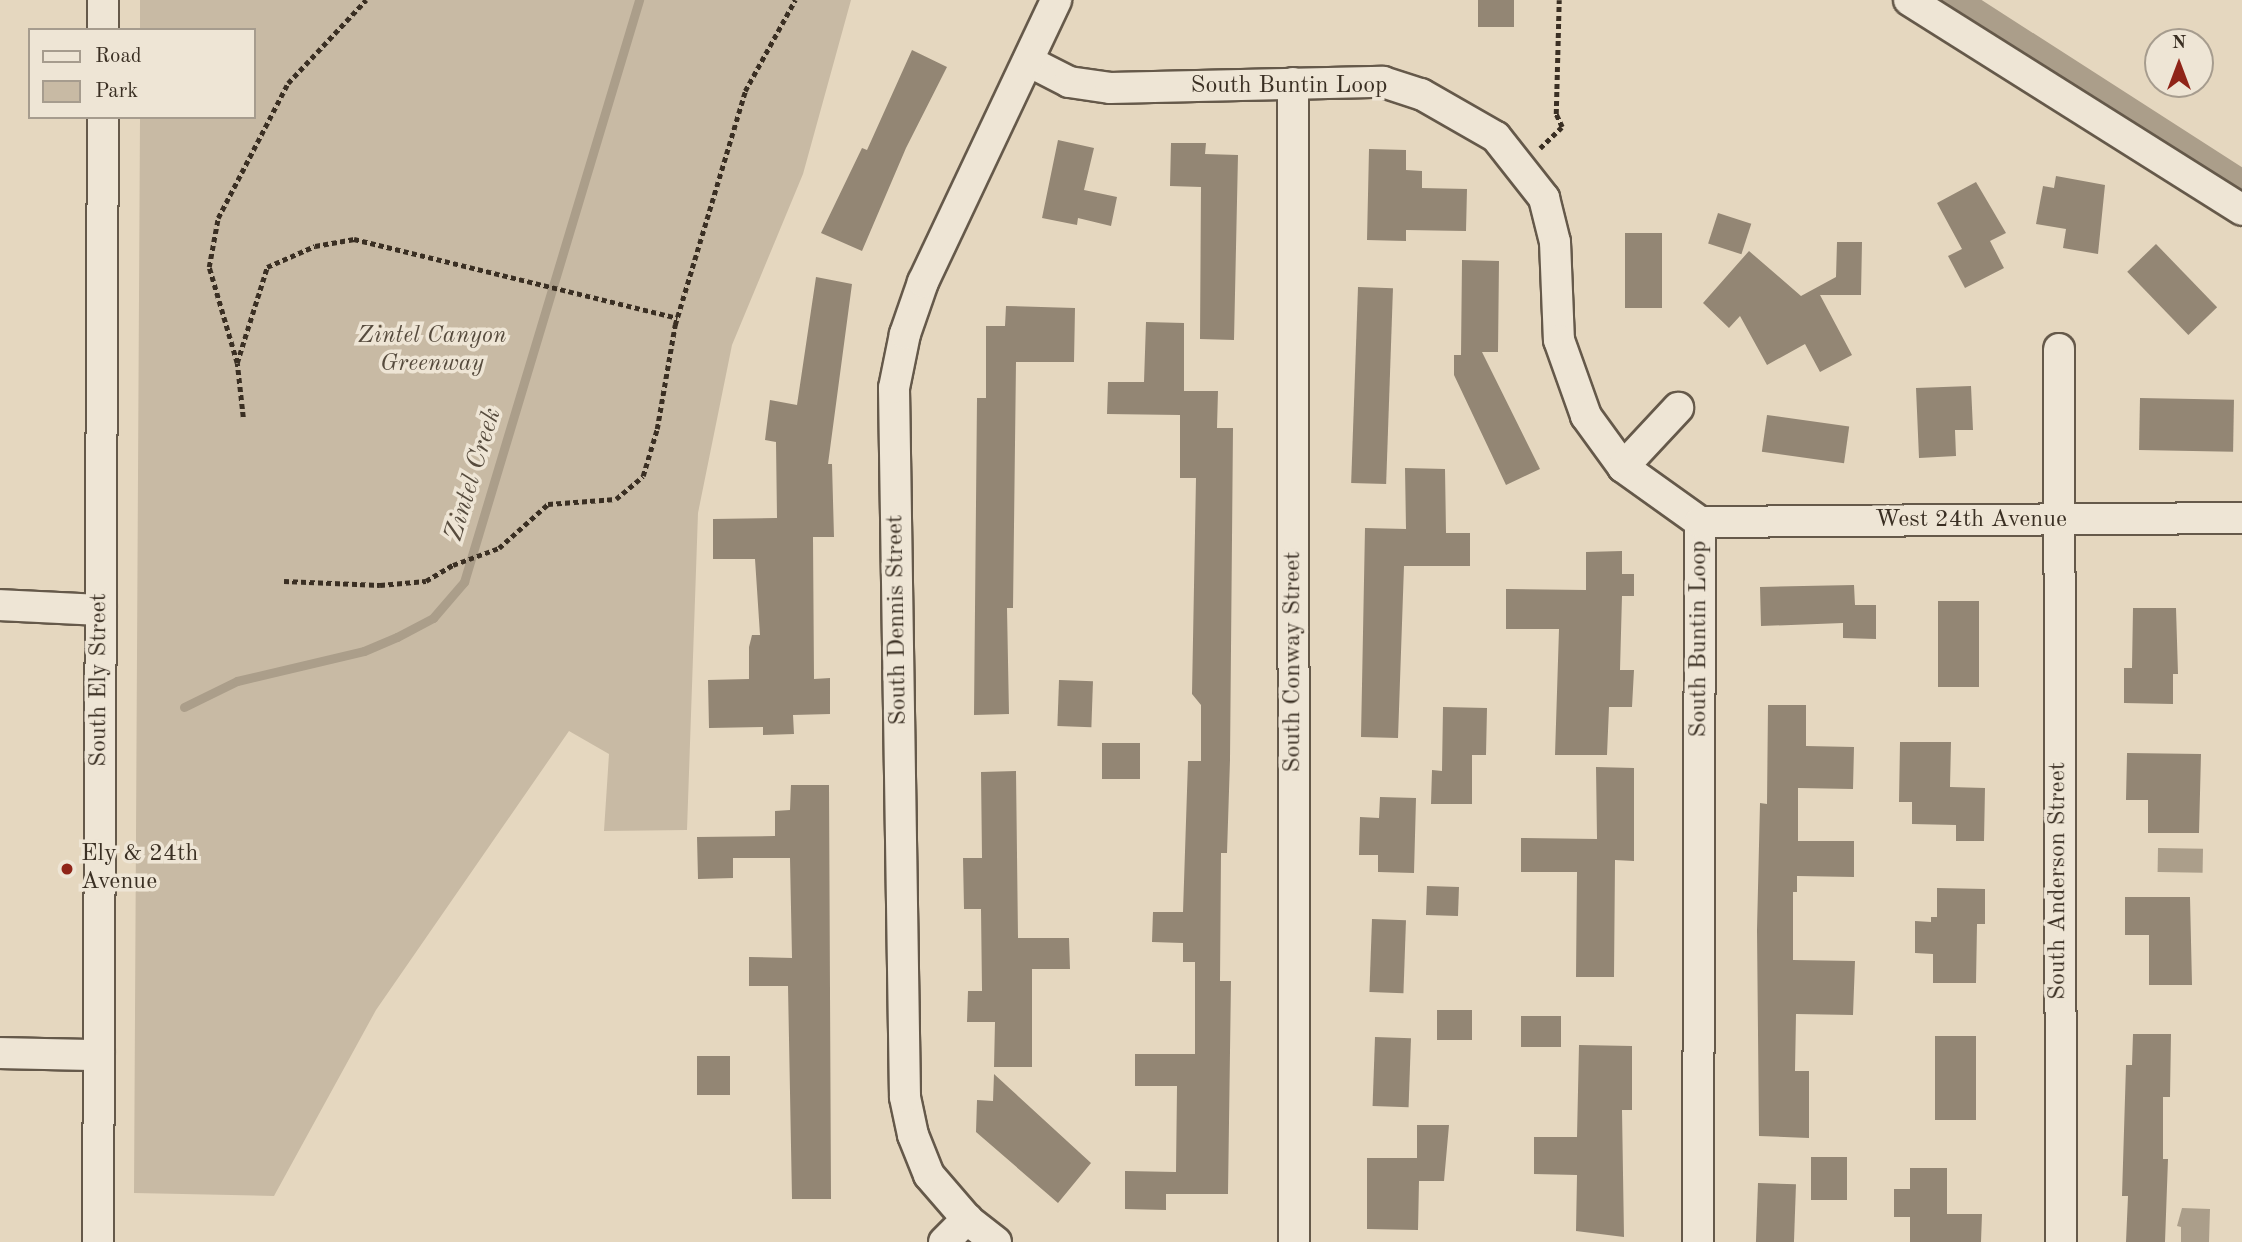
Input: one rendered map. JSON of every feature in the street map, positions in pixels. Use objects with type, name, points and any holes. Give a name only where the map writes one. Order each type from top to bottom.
[{"type":"street","points":[[103,0],[103,28]]},
{"type":"street","name":"South Dennis Street","points":[[996,1242],[967,1219],[929,1175],[905,1097],[894,388],[905,334],[923,282],[1056,0]]},
{"type":"street","points":[[1909,0],[2242,209]]},
{"type":"street","name":"South Buntin Loop","points":[[1028,61],[1069,82],[1110,89],[1383,82],[1421,94],[1496,137],[1521,165],[1544,198],[1555,242],[1559,340],[1570,380],[1586,416],[1623,467],[1700,522],[1698,1242]]},
{"type":"street","name":"South Conway Street","points":[[1293,83],[1294,1242]]},
{"type":"street","name":"South Ely Street","points":[[98,1242],[103,119]]},
{"type":"street","name":"South Anderson Street","points":[[2059,349],[2061,1242]]},
{"type":"street","points":[[1623,467],[1678,408]]},
{"type":"street","name":"West 24th Avenue","points":[[1700,522],[2242,518]]},
{"type":"street","points":[[0,605],[101,610]]},
{"type":"street","points":[[0,1053],[99,1055]]},
{"type":"street","points":[[944,1242],[967,1219]]},
{"type":"path","points":[[243,416],[237,362],[209,267],[218,218],[288,83],[366,0]]},
{"type":"path","points":[[284,581],[380,585],[426,581],[453,565],[499,548],[548,504],[616,499],[643,476],[657,429],[677,318],[745,91],[795,0]]},
{"type":"path","points":[[1521,165],[1562,127],[1556,114],[1559,0]]},
{"type":"path","points":[[237,362],[267,267],[314,246],[354,239],[677,318]]},
{"type":"green space","name":"Zintel Canyon Greenway","points":[[140,0],[851,0],[803,174],[732,345],[698,513],[687,830],[604,831],[609,754],[569,731],[376,1010],[274,1196],[134,1193],[140,119],[256,119],[256,28],[140,28]]},
{"type":"shaded area","points":[[2158,848],[2203,849],[2203,873],[2158,872]]},
{"type":"shaded area","points":[[2182,1208],[2210,1209],[2209,1242],[2181,1242],[2181,1227],[2177,1226]]},
{"type":"building","points":[[1478,0],[1514,0],[1514,27],[1478,27]]},
{"type":"building","points":[[912,50],[947,67],[906,148],[862,251],[821,233],[862,148],[867,150]]},
{"type":"building","points":[[1058,140],[1094,148],[1084,190],[1117,197],[1111,226],[1078,218],[1077,225],[1042,218]]},
{"type":"building","points":[[1171,143],[1206,143],[1205,154],[1238,155],[1234,340],[1200,339],[1201,187],[1170,186]]},
{"type":"building","points":[[1369,149],[1406,150],[1406,170],[1422,171],[1422,188],[1467,189],[1466,231],[1406,230],[1406,241],[1367,240]]},
{"type":"building","points":[[2056,176],[2105,185],[2098,254],[2063,248],[2066,229],[2036,224],[2043,186],[2054,188]]},
{"type":"building","points":[[1976,182],[2006,233],[1990,241],[2004,268],[1965,288],[1948,256],[1962,249],[1937,203]]},
{"type":"building","points":[[1718,213],[1751,224],[1741,254],[1708,243]]},
{"type":"building","points":[[1625,233],[1662,233],[1662,308],[1625,308]]},
{"type":"building","points":[[1837,242],[1862,242],[1861,295],[1820,295],[1852,355],[1820,372],[1805,344],[1767,365],[1740,316],[1729,328],[1703,303],[1749,251],[1801,296],[1836,277]]},
{"type":"building","points":[[2156,244],[2217,307],[2188,335],[2127,272]]},
{"type":"building","points":[[1462,260],[1499,261],[1498,352],[1482,352],[1540,469],[1506,485],[1454,375],[1454,355],[1461,355]]},
{"type":"building","points":[[816,277],[852,284],[828,464],[832,464],[834,537],[813,537],[814,679],[830,678],[830,714],[793,715],[794,734],[763,735],[763,727],[709,728],[708,680],[749,679],[749,647],[752,635],[760,635],[755,559],[713,559],[713,519],[777,518],[776,442],[765,440],[770,400],[797,405]]},
{"type":"building","points":[[1358,287],[1393,288],[1386,484],[1351,483]]},
{"type":"building","points":[[1006,306],[1075,308],[1074,362],[1016,362],[1013,608],[1007,608],[1009,714],[974,715],[977,398],[986,398],[986,326],[1005,326]]},
{"type":"building","points":[[1146,322],[1184,323],[1184,391],[1218,391],[1217,428],[1233,428],[1230,760],[1227,853],[1221,853],[1220,981],[1231,981],[1228,1194],[1166,1194],[1166,1210],[1125,1209],[1125,1171],[1176,1172],[1177,1086],[1135,1086],[1135,1054],[1195,1054],[1195,962],[1183,962],[1183,943],[1152,942],[1153,912],[1183,912],[1188,761],[1201,761],[1201,705],[1192,694],[1196,478],[1180,478],[1180,415],[1107,414],[1108,382],[1144,382]]},
{"type":"building","points":[[1971,386],[1973,430],[1955,430],[1956,456],[1919,458],[1916,388]]},
{"type":"building","points":[[2140,398],[2234,400],[2233,452],[2139,450]]},
{"type":"building","points":[[1767,415],[1849,427],[1844,463],[1762,452]]},
{"type":"building","points":[[1405,468],[1445,469],[1446,533],[1470,533],[1470,566],[1404,566],[1398,738],[1361,737],[1365,528],[1406,529]]},
{"type":"building","points":[[1622,551],[1622,574],[1634,574],[1634,596],[1622,596],[1620,670],[1634,670],[1632,707],[1609,707],[1607,755],[1555,755],[1559,629],[1506,629],[1506,589],[1586,590],[1586,552]]},
{"type":"building","points":[[1854,585],[1855,605],[1876,605],[1876,639],[1843,638],[1843,623],[1761,626],[1760,587]]},
{"type":"building","points":[[1938,601],[1979,601],[1979,687],[1938,687]]},
{"type":"building","points":[[2133,608],[2176,608],[2178,674],[2173,674],[2173,704],[2124,703],[2124,668],[2132,668]]},
{"type":"building","points":[[1059,680],[1093,681],[1091,727],[1057,726]]},
{"type":"building","points":[[1768,705],[1806,705],[1806,746],[1854,747],[1853,789],[1798,788],[1798,841],[1854,841],[1854,877],[1797,876],[1797,892],[1793,892],[1793,960],[1855,961],[1853,1015],[1796,1014],[1795,1071],[1809,1071],[1809,1138],[1759,1136],[1757,930],[1760,803],[1767,804]]},
{"type":"building","points":[[1443,707],[1487,708],[1486,755],[1472,755],[1472,804],[1431,804],[1432,770],[1442,771]]},
{"type":"building","points":[[1900,742],[1951,742],[1950,787],[1985,788],[1984,841],[1956,841],[1956,825],[1912,824],[1912,802],[1899,802]]},
{"type":"building","points":[[1102,743],[1140,743],[1140,779],[1102,779]]},
{"type":"building","points":[[2127,753],[2201,754],[2199,833],[2148,833],[2148,800],[2126,800]]},
{"type":"building","points":[[1596,767],[1634,768],[1634,861],[1615,860],[1614,977],[1576,977],[1577,872],[1521,872],[1521,838],[1597,839]]},
{"type":"building","points":[[1016,771],[1018,938],[1069,938],[1070,969],[1032,969],[1032,1067],[994,1067],[995,1022],[967,1022],[968,991],[982,991],[981,909],[964,909],[963,858],[982,858],[981,772]]},
{"type":"building","points":[[791,785],[829,785],[831,1199],[792,1199],[788,986],[749,986],[749,957],[792,958],[790,858],[733,858],[733,878],[698,879],[697,837],[775,836],[775,811],[790,810]]},
{"type":"building","points":[[1380,797],[1416,798],[1414,873],[1378,872],[1378,855],[1359,855],[1360,817],[1379,818]]},
{"type":"building","points":[[1427,886],[1459,887],[1458,916],[1426,915]]},
{"type":"building","points":[[1937,888],[1985,889],[1985,924],[1977,924],[1976,983],[1933,983],[1933,954],[1915,953],[1915,921],[1931,922],[1931,917],[1937,917]]},
{"type":"building","points":[[2125,897],[2190,897],[2192,985],[2149,985],[2149,935],[2125,935]]},
{"type":"building","points":[[1372,919],[1406,920],[1403,993],[1369,992]]},
{"type":"building","points":[[1437,1010],[1472,1010],[1472,1040],[1437,1040]]},
{"type":"building","points":[[1521,1016],[1561,1016],[1561,1047],[1521,1047]]},
{"type":"building","points":[[2133,1034],[2171,1034],[2170,1097],[2163,1097],[2163,1159],[2168,1159],[2165,1242],[2126,1242],[2128,1196],[2122,1196],[2126,1065],[2132,1065]]},
{"type":"building","points":[[1935,1036],[1976,1036],[1976,1120],[1935,1120]]},
{"type":"building","points":[[1375,1037],[1411,1038],[1409,1107],[1373,1106]]},
{"type":"building","points":[[1579,1045],[1632,1046],[1632,1110],[1622,1110],[1624,1237],[1576,1231],[1577,1175],[1534,1174],[1534,1137],[1577,1137]]},
{"type":"building","points":[[697,1056],[730,1056],[730,1095],[697,1095]]},
{"type":"building","points":[[994,1074],[1091,1163],[1058,1203],[976,1132],[977,1100],[993,1101]]},
{"type":"building","points":[[1417,1125],[1449,1125],[1444,1181],[1419,1181],[1418,1230],[1367,1229],[1367,1158],[1417,1158]]},
{"type":"building","points":[[1811,1157],[1847,1157],[1847,1200],[1811,1200]]},
{"type":"building","points":[[1910,1168],[1947,1168],[1947,1214],[1982,1214],[1981,1242],[1910,1242],[1910,1217],[1894,1217],[1894,1189],[1910,1189]]},
{"type":"building","points":[[1758,1183],[1796,1184],[1794,1242],[1756,1242]]},
{"type":"waterway","name":"Zintel Creek","points":[[184,707],[237,681],[364,651],[397,637],[433,618],[464,582],[639,0]]},
{"type":"waterway","points":[[1952,0],[2242,186]]},
{"type":"place","name":"Ely & 24th Avenue","points":[[67,869]]}]
